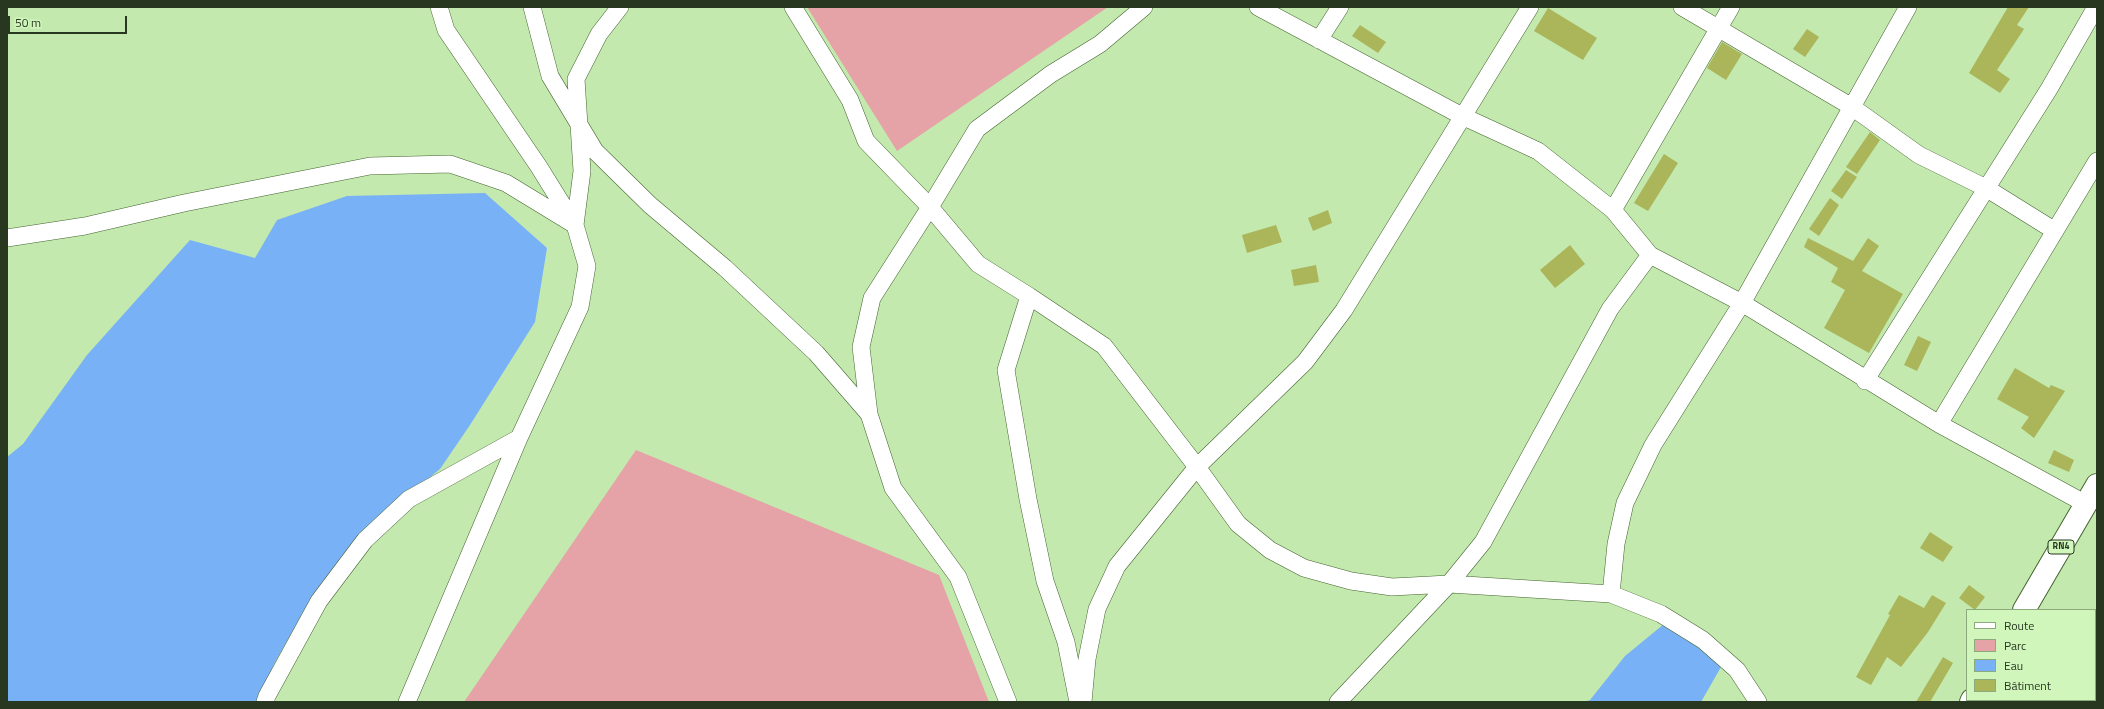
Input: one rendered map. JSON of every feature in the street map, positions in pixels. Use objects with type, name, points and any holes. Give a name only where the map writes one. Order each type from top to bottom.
[{"type":"main road","name":"RN4","points":[[2025,609],[2097,485]]},
{"type":"street","points":[[406,702],[519,438],[580,306],[587,266],[575,225],[539,167],[446,30],[439,7]]},
{"type":"street","points":[[532,7],[550,76],[595,151],[650,205],[725,268],[816,353],[869,414]]},
{"type":"street","points":[[575,225],[582,171],[576,79],[599,34],[620,7]]},
{"type":"street","points":[[793,7],[850,100],[866,141],[930,208],[978,264],[1104,346],[1197,467],[1238,524],[1270,550],[1304,568],[1351,581],[1392,587],[1449,584],[1611,594],[1661,614],[1703,640],[1737,670],[1758,702]]},
{"type":"street","points":[[1008,702],[958,577],[893,488],[869,414],[861,347],[872,298],[930,208],[977,129],[1050,74],[1100,44],[1144,7]]},
{"type":"street","points":[[1258,7],[1462,116],[1538,151],[1613,210],[1650,255],[1742,303],[1865,381],[1939,424],[2086,504]]},
{"type":"street","points":[[1319,40],[1340,7]]},
{"type":"street","points":[[1083,702],[1087,659],[1097,609],[1117,566],[1197,467],[1305,362],[1344,310],[1530,7]]},
{"type":"street","points":[[1682,7],[1718,30],[1852,107],[1919,155],[1986,188],[2054,231]]},
{"type":"street","points":[[1613,210],[1731,7]]},
{"type":"street","points":[[1611,594],[1616,544],[1625,503],[1653,445],[1742,303],[1908,7]]},
{"type":"street","points":[[1865,381],[2049,89],[2096,7]]},
{"type":"street","points":[[1939,424],[2097,160]]},
{"type":"street","points":[[7,238],[85,226],[184,203],[370,166],[450,164],[506,183],[575,225]]},
{"type":"street","points":[[1338,702],[1449,584],[1483,542],[1610,309],[1650,255]]},
{"type":"street","points":[[1029,296],[1006,370],[1028,499],[1043,574],[1066,642],[1078,702]]},
{"type":"street","points":[[265,702],[319,602],[365,540],[409,499],[519,438]]},
{"type":"green space","points":[[807,7],[1108,7],[897,151]]},
{"type":"green space","points":[[636,450],[939,575],[989,702],[464,702]]},
{"type":"water","points":[[485,193],[547,248],[535,322],[470,425],[440,469],[385,514],[310,600],[274,664],[257,702],[7,702],[7,457],[23,444],[87,355],[190,240],[255,258],[277,220],[347,196]]},
{"type":"water","points":[[1664,624],[1703,649],[1721,667],[1701,702],[1584,702],[1590,700],[1625,656]]},
{"type":"building","points":[[2008,7],[2029,7],[2017,25],[2024,29],[1997,70],[2010,79],[2000,93],[1969,73]]},
{"type":"building","points":[[1548,8],[1597,38],[1583,60],[1534,31]]},
{"type":"building","points":[[1360,25],[1386,42],[1378,53],[1352,36]]},
{"type":"building","points":[[1807,29],[1819,37],[1805,57],[1793,49]]},
{"type":"building","points":[[1722,42],[1742,54],[1726,80],[1707,68]]},
{"type":"building","points":[[1870,132],[1880,140],[1857,174],[1846,167]]},
{"type":"building","points":[[1664,154],[1678,163],[1648,211],[1634,203]]},
{"type":"building","points":[[1846,170],[1857,177],[1842,199],[1831,191]]},
{"type":"building","points":[[1830,198],[1839,205],[1819,236],[1809,229]]},
{"type":"building","points":[[1328,210],[1332,223],[1313,231],[1308,218]]},
{"type":"building","points":[[1276,225],[1282,242],[1247,253],[1242,235]]},
{"type":"building","points":[[1808,238],[1853,261],[1868,238],[1879,246],[1862,271],[1903,294],[1869,353],[1824,328],[1845,290],[1831,282],[1838,268],[1804,247]]},
{"type":"building","points":[[1570,245],[1585,264],[1555,288],[1540,270]]},
{"type":"building","points":[[1316,265],[1319,282],[1294,286],[1291,270]]},
{"type":"building","points":[[1918,336],[1931,342],[1917,371],[1904,365]]},
{"type":"building","points":[[2015,368],[2049,388],[2051,385],[2065,391],[2034,438],[2021,428],[2029,417],[1997,399]]},
{"type":"building","points":[[2054,450],[2074,460],[2069,472],[2048,463]]},
{"type":"building","points":[[1930,532],[1953,547],[1943,562],[1920,548]]},
{"type":"building","points":[[1969,585],[1985,597],[1976,609],[1959,598]]},
{"type":"building","points":[[1899,595],[1924,608],[1932,595],[1946,603],[1928,632],[1901,667],[1887,657],[1871,685],[1856,677],[1890,615],[1888,614]]},
{"type":"building","points":[[1943,657],[1953,663],[1930,702],[1916,702]]}]
